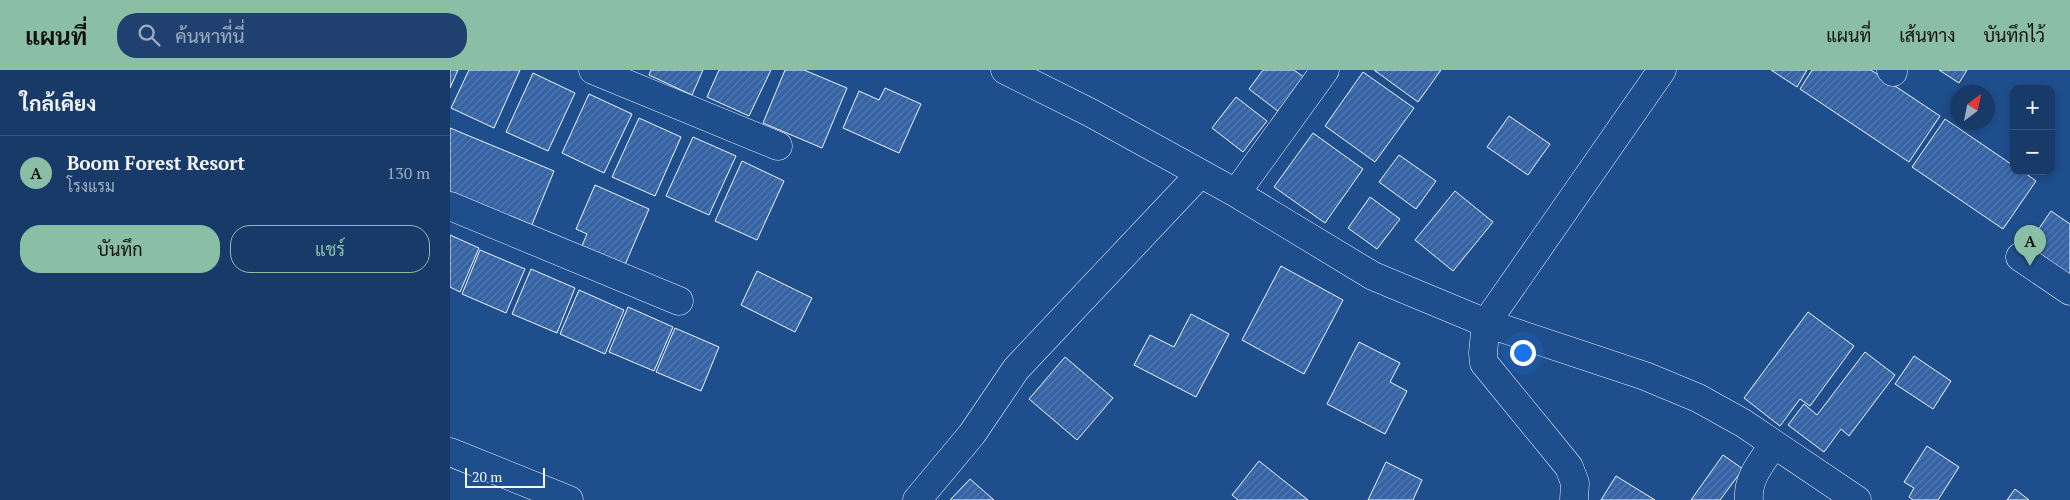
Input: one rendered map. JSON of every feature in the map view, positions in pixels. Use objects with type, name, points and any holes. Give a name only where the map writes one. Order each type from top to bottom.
[{"type":"street","points":[[593,70],[778,146]]},
{"type":"street","points":[[1005,70],[1091,113],[1199,175],[1236,193],[1373,276],[1486,323],[1674,386],[1721,410],[1858,500]]},
{"type":"street","points":[[1236,193],[1325,70]]},
{"type":"street","points":[[1574,500],[1575,483],[1569,467],[1484,363],[1486,323],[1662,70]]},
{"type":"street","points":[[917,500],[972,434],[1016,369],[1199,175]]},
{"type":"street","points":[[450,206],[679,301]]},
{"type":"street","points":[[2020,257],[2070,291]]},
{"type":"street","points":[[1749,500],[1748,488],[1754,474],[1774,444]]},
{"type":"street","points":[[450,452],[569,500]]},
{"type":"building","points":[[450,70],[458,70],[450,88]]},
{"type":"building","points":[[469,70],[520,70],[494,128],[451,108]]},
{"type":"building","points":[[651,70],[703,70],[692,95],[649,75]]},
{"type":"building","points":[[719,70],[771,70],[749,116],[707,97]]},
{"type":"building","points":[[785,70],[804,70],[847,88],[822,148],[763,123]]},
{"type":"building","points":[[1263,70],[1294,70],[1305,78],[1279,112],[1249,89]]},
{"type":"building","points":[[1374,70],[1441,70],[1418,102]]},
{"type":"building","points":[[1771,70],[1807,70],[1797,87]]},
{"type":"building","points":[[1812,70],[1871,70],[1940,116],[1909,162],[1800,89]]},
{"type":"building","points":[[1939,70],[1967,70],[1959,83]]},
{"type":"building","points":[[1363,72],[1414,108],[1375,162],[1325,126]]},
{"type":"building","points":[[533,73],[575,93],[548,151],[506,132]]},
{"type":"building","points":[[885,88],[921,104],[899,153],[843,128],[859,91],[879,100]]},
{"type":"building","points":[[589,94],[632,114],[604,173],[562,153]]},
{"type":"building","points":[[1236,97],[1267,121],[1243,152],[1212,128]]},
{"type":"building","points":[[1509,116],[1550,144],[1528,175],[1487,147]]},
{"type":"building","points":[[639,118],[681,137],[655,196],[612,177]]},
{"type":"building","points":[[1945,119],[1950,122],[1950,130],[1961,130],[2010,163],[2010,175],[2028,175],[2036,181],[2003,229],[1912,167]]},
{"type":"building","points":[[450,128],[554,171],[531,227],[450,193]]},
{"type":"building","points":[[1313,133],[1363,169],[1325,223],[1274,187]]},
{"type":"building","points":[[693,137],[736,156],[709,215],[666,196]]},
{"type":"building","points":[[1399,155],[1436,181],[1416,209],[1379,182]]},
{"type":"building","points":[[742,161],[784,181],[757,240],[715,221]]},
{"type":"building","points":[[595,185],[649,209],[624,267],[581,248],[587,234],[576,229]]},
{"type":"building","points":[[1455,191],[1493,222],[1453,271],[1415,240]]},
{"type":"building","points":[[1370,197],[1400,219],[1377,249],[1348,228]]},
{"type":"building","points":[[2051,211],[2070,224],[2070,280],[2025,249]]},
{"type":"building","points":[[450,235],[479,248],[460,292],[450,287]]},
{"type":"building","points":[[480,250],[525,269],[506,313],[462,294]]},
{"type":"building","points":[[1281,266],[1343,300],[1304,374],[1242,340]]},
{"type":"building","points":[[531,269],[575,288],[557,333],[512,314]]},
{"type":"building","points":[[757,271],[812,298],[795,332],[741,305]]},
{"type":"building","points":[[579,290],[624,310],[605,354],[560,334]]},
{"type":"building","points":[[628,307],[673,327],[654,371],[609,352]]},
{"type":"building","points":[[1808,312],[1854,346],[1810,406],[1800,399],[1780,426],[1744,398]]},
{"type":"building","points":[[1191,314],[1229,334],[1196,397],[1134,365],[1150,335],[1174,347]]},
{"type":"building","points":[[675,328],[719,347],[701,391],[656,372]]},
{"type":"building","points":[[1359,342],[1400,363],[1390,382],[1407,391],[1385,434],[1327,404]]},
{"type":"building","points":[[1865,352],[1895,375],[1849,436],[1841,429],[1824,452],[1788,425],[1804,404],[1817,415]]},
{"type":"building","points":[[1914,356],[1951,381],[1933,409],[1895,384]]},
{"type":"building","points":[[1065,357],[1113,398],[1077,440],[1029,399]]},
{"type":"building","points":[[1927,446],[1959,467],[1938,500],[1913,500],[1909,497],[1914,488],[1904,482]]},
{"type":"building","points":[[1723,455],[1743,469],[1720,500],[1691,500]]},
{"type":"building","points":[[1259,461],[1308,500],[1238,500],[1232,495]]},
{"type":"building","points":[[1386,462],[1422,480],[1413,500],[1368,500]]},
{"type":"building","points":[[1616,476],[1655,500],[1601,500]]},
{"type":"building","points":[[970,479],[994,500],[950,500]]},
{"type":"building","points":[[2015,489],[2029,500],[2007,500]]},
{"type":"place","name":"Boom Forest Resort","points":[[2030,266]]}]
